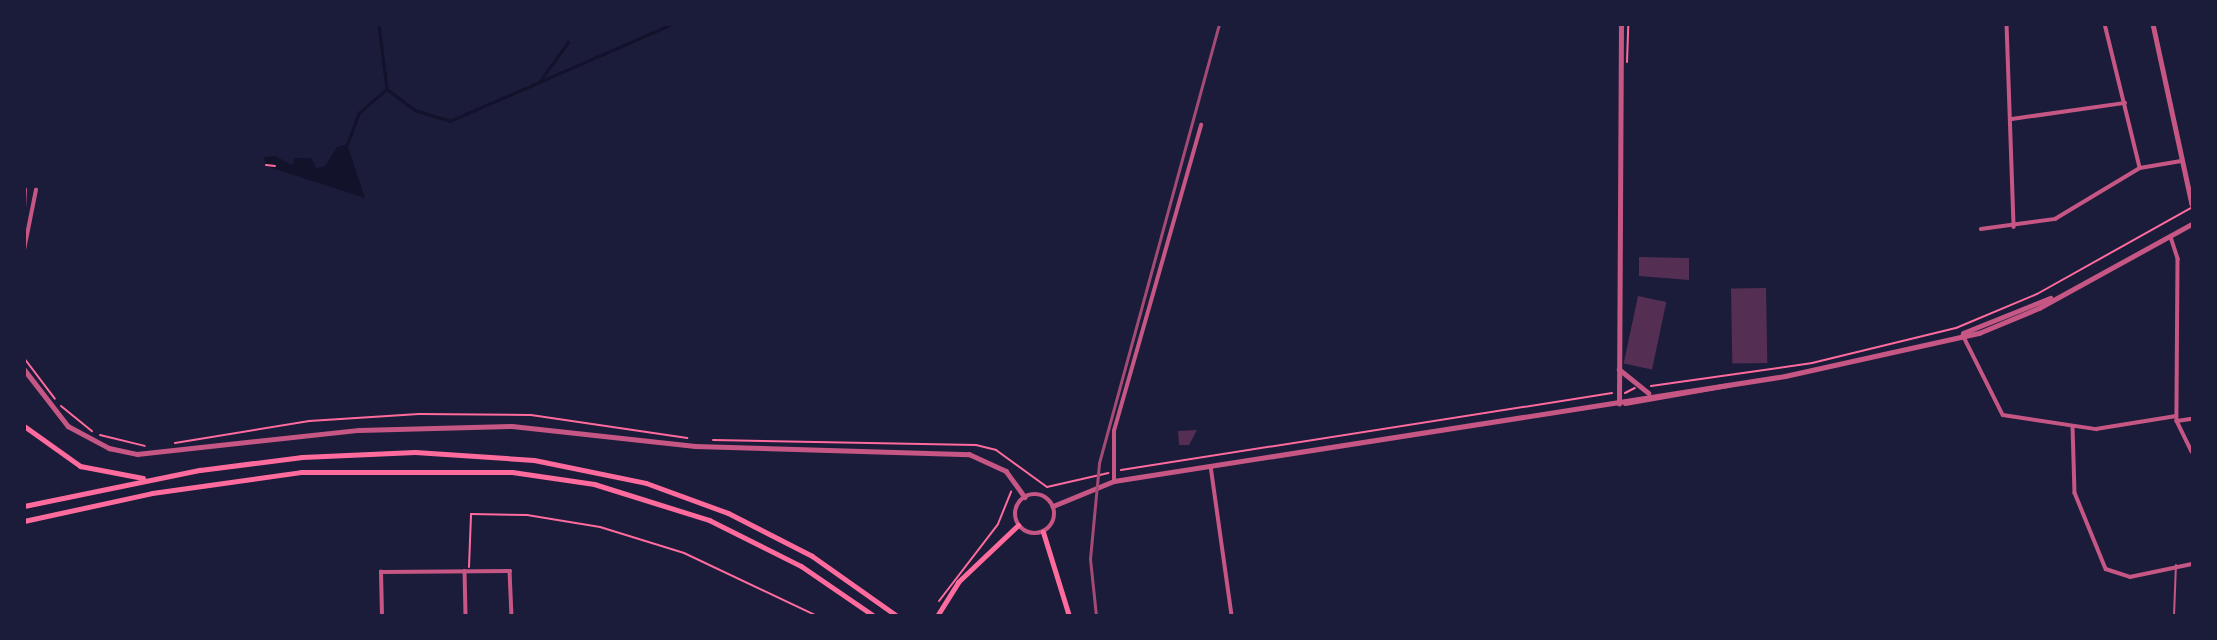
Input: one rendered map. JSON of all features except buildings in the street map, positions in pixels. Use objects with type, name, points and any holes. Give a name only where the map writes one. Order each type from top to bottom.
[{"type":"highway","points":[[24,426],[80,466],[149,479]]},
{"type":"highway","points":[[24,506],[149,479],[369,453],[474,454],[574,466],[728,513],[812,556],[897,615]]},
{"type":"highway","points":[[24,520],[282,474],[392,467],[512,471],[612,489],[709,520],[801,566],[874,615]]},
{"type":"highway","points":[[937,615],[958,582],[1018,525]]},
{"type":"highway","points":[[1043,532],[1069,615]]},
{"type":"street","points":[[1621,24],[1617,367],[1622,403]]},
{"type":"street","points":[[2007,24],[2014,227]]},
{"type":"street","points":[[2105,24],[2140,168]]},
{"type":"street","points":[[2153,24],[2193,205]]},
{"type":"street","points":[[2012,119],[2125,103]]},
{"type":"street","points":[[1114,481],[1117,419],[1201,125]]},
{"type":"street","points":[[1981,229],[2014,227],[2081,209],[2140,168],[2182,161]]},
{"type":"street","points":[[24,209],[25,190]]},
{"type":"street","points":[[24,250],[36,190]]},
{"type":"street","points":[[1962,333],[1979,333],[2193,224]]},
{"type":"street","points":[[2171,237],[2178,259],[2176,418],[2193,452]]},
{"type":"street","points":[[1053,506],[1114,481],[1831,368],[1962,333],[2051,298]]},
{"type":"street","points":[[1962,333],[2003,415],[2073,426],[2117,428],[2176,418],[2193,419]]},
{"type":"street","points":[[1617,367],[1636,388],[1657,394]]},
{"type":"street","points":[[24,369],[68,426],[109,448],[137,454],[359,430],[512,426],[695,446],[969,454],[992,461],[1018,486],[1025,497]]},
{"type":"street","points":[[1622,403],[1657,394],[1729,385]]},
{"type":"street","points":[[2073,426],[2075,493],[2106,569],[2130,578],[2176,565],[2193,564]]},
{"type":"street","points":[[1211,466],[1233,615]]},
{"type":"street","points":[[1042,495],[1053,506],[1053,521],[1043,532],[1018,525],[1015,510],[1025,497],[1042,495]]},
{"type":"street","points":[[466,615],[467,571]]},
{"type":"street","points":[[382,615],[381,572],[510,571],[512,615]]},
{"type":"lane","points":[[2174,615],[2176,565]]},
{"type":"path","points":[[266,165],[275,166]]},
{"type":"path","points":[[1638,387],[1812,363],[1956,328],[2036,294],[2193,205]]},
{"type":"path","points":[[1628,392],[1632,390]]},
{"type":"path","points":[[1030,479],[1056,487],[1114,471],[1611,393]]},
{"type":"path","points":[[937,606],[1018,486]]},
{"type":"path","points":[[467,571],[468,518],[499,511],[600,527],[684,553],[817,615]]},
{"type":"shaded area","points":[[347,144],[365,198],[266,166],[264,157],[275,156],[292,165],[295,158],[311,158],[316,168],[325,166],[337,147]]},
{"type":"waterway","points":[[379,24],[387,89],[415,110],[450,121],[672,24]]},
{"type":"waterway","points":[[540,81],[568,42]]},
{"type":"waterway","points":[[347,144],[359,113],[387,89]]},
{"type":"railway","points":[[1096,616],[1090,559],[1099,463],[1219,24]]}]
